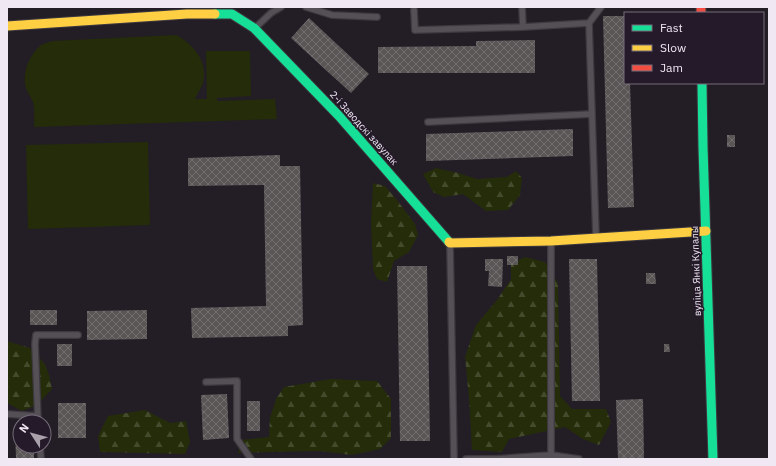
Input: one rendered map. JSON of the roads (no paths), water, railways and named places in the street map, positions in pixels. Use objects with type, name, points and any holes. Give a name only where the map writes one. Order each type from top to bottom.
[{"type":"street","name":"2-і Заводскі завулак","points":[[7,26],[187,11],[232,14],[254,28],[339,116],[450,243]]},
{"type":"street","name":"вуліца Янкі Купалы","points":[[702,84],[713,459]]},
{"type":"street","points":[[450,243],[551,240],[706,231]]},
{"type":"lane","points":[[254,28],[271,13],[281,7]]},
{"type":"lane","points":[[306,7],[332,15],[377,17]]},
{"type":"lane","points":[[522,7],[523,27]]},
{"type":"lane","points":[[596,237],[589,23],[601,7]]},
{"type":"lane","points":[[414,10],[415,30],[523,27],[589,23]]},
{"type":"lane","points":[[428,122],[592,114]]},
{"type":"lane","points":[[551,240],[551,455]]},
{"type":"lane","points":[[450,243],[454,459]]},
{"type":"lane","points":[[38,414],[36,335],[78,335]]},
{"type":"lane","points":[[206,382],[237,381],[237,438],[251,459]]},
{"type":"lane","points":[[466,459],[496,459],[551,455],[579,459]]}]
